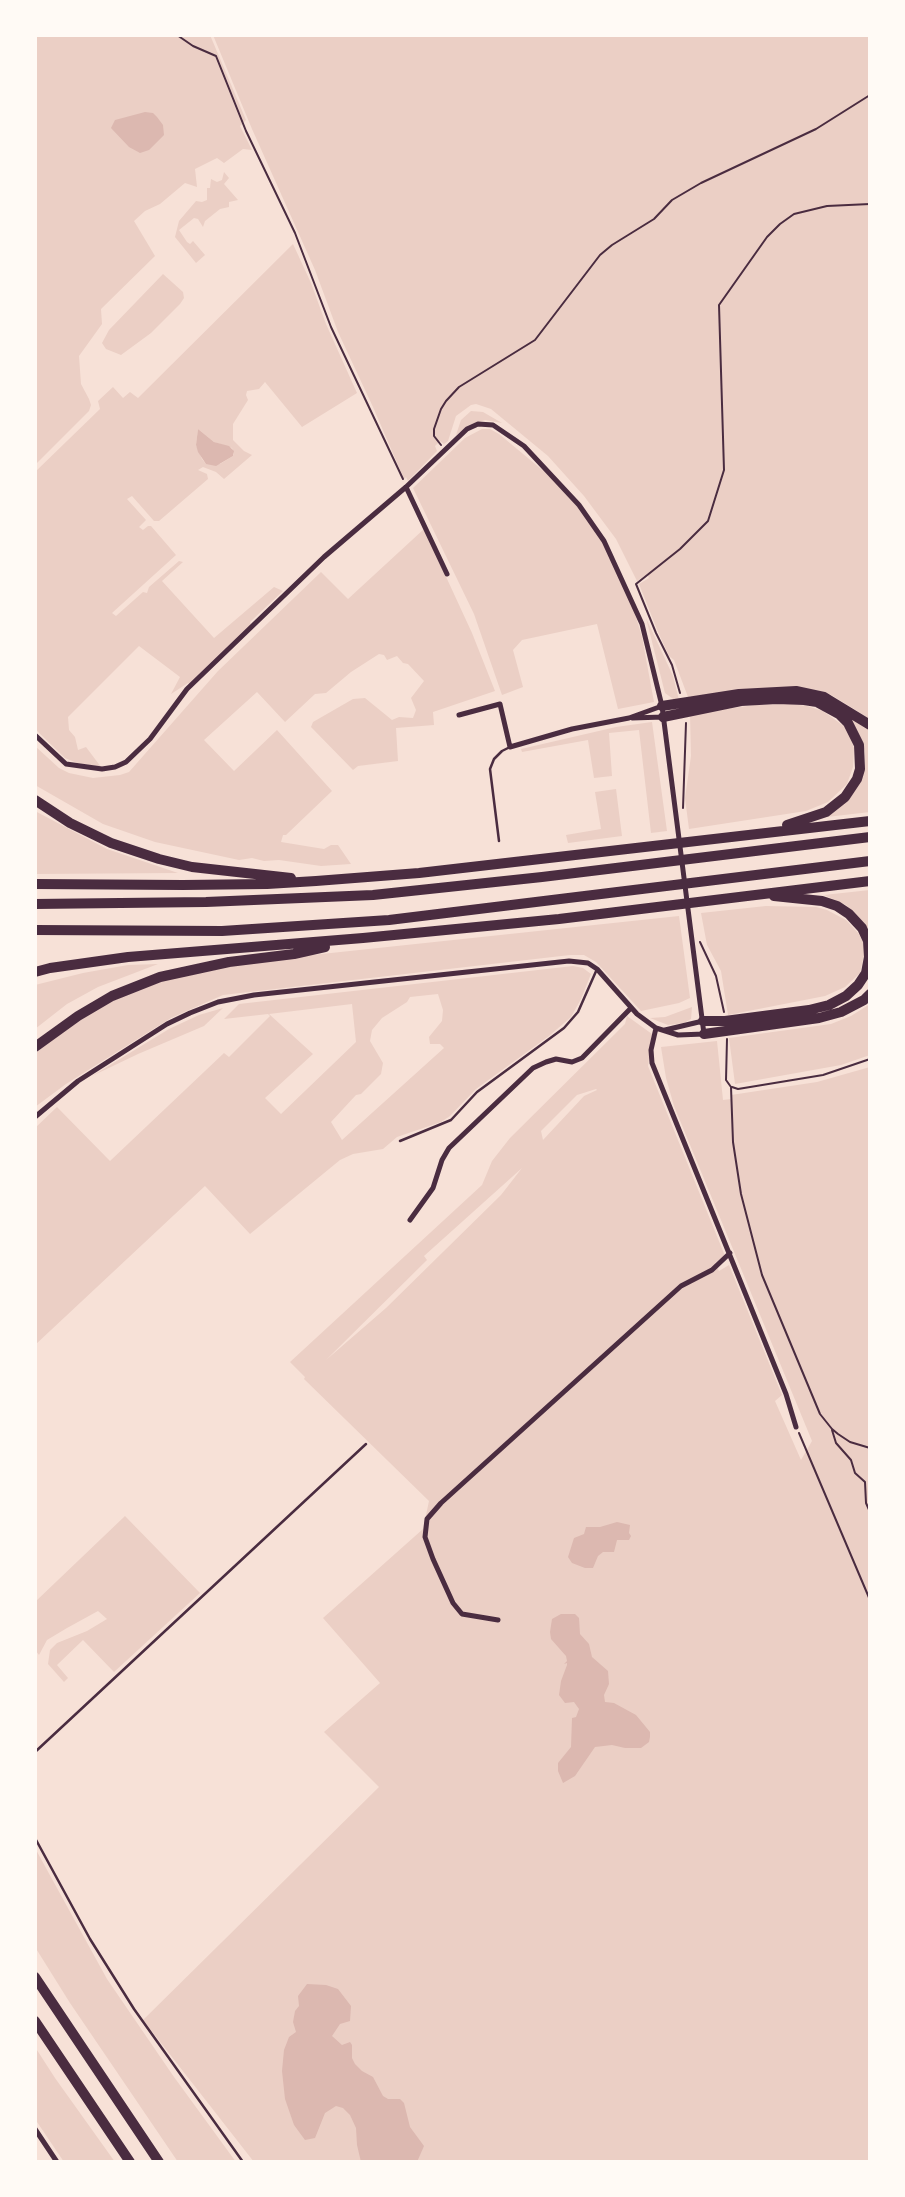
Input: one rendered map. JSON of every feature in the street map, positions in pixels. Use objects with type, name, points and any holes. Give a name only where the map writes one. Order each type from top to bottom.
[{"type":"highway","points":[[663,712],[739,694],[796,691],[824,697],[870,724]]},
{"type":"highway","points":[[663,712],[741,701],[804,700],[828,707],[848,723],[859,744],[860,760],[857,779],[845,797],[826,812],[766,832]]},
{"type":"highway","points":[[35,800],[70,823],[111,843],[159,859],[192,867],[316,881]]},
{"type":"highway","points":[[35,884],[207,885],[316,881],[471,867],[870,821]]},
{"type":"highway","points":[[35,904],[206,902],[373,894],[542,877],[870,837]]},
{"type":"highway","points":[[35,930],[222,931],[389,919],[870,861]]},
{"type":"highway","points":[[35,972],[128,957],[363,939],[559,919],[870,881]]},
{"type":"highway","points":[[704,1034],[726,1026],[829,1005],[846,996],[866,973],[869,957],[867,941],[862,928],[849,914],[822,901],[756,894]]},
{"type":"highway","points":[[35,1047],[78,1016],[112,996],[160,977],[195,968],[294,954],[363,939]]},
{"type":"highway","points":[[703,1021],[726,1026],[830,1015],[864,1000],[870,993]]},
{"type":"highway","points":[[35,1977],[159,2162]]},
{"type":"highway","points":[[35,2021],[130,2162]]},
{"type":"street","points":[[35,736],[66,764],[102,769],[126,762],[150,739],[187,689],[324,557],[406,487],[467,429],[478,424],[493,425],[524,446],[579,505],[604,541],[642,624],[663,712],[704,1034],[678,1035],[659,1029],[629,1006],[597,969],[588,963],[569,961],[254,995],[218,1002],[167,1024],[78,1081],[35,1116]]},
{"type":"street","points":[[406,487],[447,574]]},
{"type":"street","points":[[460,715],[500,704],[510,747],[572,729],[663,712]]},
{"type":"street","points":[[629,718],[663,712]]},
{"type":"street","points":[[410,1220],[433,1188],[449,1148],[533,1068],[556,1059],[572,1062],[582,1058],[629,1006]]},
{"type":"street","points":[[659,1029],[703,1021]]},
{"type":"street","points":[[659,1029],[652,1050],[652,1063],[786,1394],[796,1427]]},
{"type":"street","points":[[498,1620],[463,1614],[453,1603],[425,1537],[427,1519],[441,1503],[681,1286],[712,1270],[730,1253]]},
{"type":"street","points":[[35,2129],[57,2162]]},
{"type":"lane","points":[[499,841],[491,769],[494,759],[510,747]]},
{"type":"lane","points":[[400,1141],[451,1120],[477,1092],[565,1028],[578,1012],[597,969]]},
{"type":"lane","points":[[35,1752],[366,1444]]},
{"type":"lane","points":[[35,1838],[90,1939],[134,2009],[243,2162]]},
{"type":"path","points":[[177,35],[216,56],[246,131],[295,233],[331,327],[406,487]]},
{"type":"path","points":[[445,449],[434,436],[436,421],[446,401],[459,387],[534,340],[600,255],[612,245],[654,219],[673,200],[701,183],[816,129],[870,95]]},
{"type":"path","points":[[636,584],[680,549],[708,522],[724,470],[719,305],[779,224],[794,214],[827,206],[870,204]]},
{"type":"path","points":[[699,938],[716,976],[726,1026],[726,1080],[731,1087],[733,1142],[741,1194],[762,1275],[820,1414],[832,1429],[850,1442],[870,1448]]},
{"type":"path","points":[[731,1087],[738,1089],[823,1075],[870,1059]]},
{"type":"path","points":[[796,1427],[870,1600]]},
{"type":"path","points":[[832,1429],[836,1443],[851,1460],[855,1473],[865,1482],[866,1503],[870,1512]]},
{"type":"shaded area","points":[[35,35],[210,35],[246,120],[240,126],[252,150],[243,149],[224,163],[217,158],[195,169],[197,187],[185,183],[134,221],[155,256],[101,309],[102,324],[79,356],[81,384],[91,405],[89,411],[35,465]]},
{"type":"shaded area","points":[[213,35],[870,35],[870,719],[833,696],[796,687],[745,689],[688,697],[639,584],[649,578],[647,574],[637,581],[616,539],[584,496],[548,456],[491,409],[471,405],[456,416],[448,441],[444,444],[440,441],[435,446],[437,451],[408,481],[406,477],[404,479],[338,332],[315,270]]},
{"type":"shaded area","points":[[145,112],[153,113],[157,117],[163,125],[164,135],[149,150],[140,153],[129,147],[111,128],[115,120]]},
{"type":"shaded area","points":[[224,172],[229,178],[224,184],[238,200],[229,202],[229,207],[220,209],[205,221],[203,227],[198,219],[194,218],[179,230],[187,242],[190,244],[193,241],[205,255],[196,263],[175,237],[179,221],[196,201],[207,200],[207,188],[210,188],[211,179],[217,182],[222,180]]},
{"type":"shaded area","points":[[293,244],[357,393],[302,427],[265,382],[259,389],[247,391],[248,400],[233,424],[233,440],[252,455],[224,479],[216,472],[203,467],[198,470],[207,474],[208,479],[159,521],[154,521],[132,496],[127,499],[146,520],[139,527],[143,530],[151,526],[176,555],[112,613],[116,616],[143,592],[147,593],[149,587],[179,561],[183,562],[162,581],[214,638],[274,587],[283,591],[250,622],[252,626],[192,686],[188,683],[171,694],[180,677],[139,646],[68,717],[69,730],[75,737],[78,750],[86,747],[101,767],[65,758],[35,729],[35,472],[100,409],[98,401],[113,387],[123,398],[130,392],[138,398]],"holes":[[[198,429],[214,442],[232,448],[233,456],[220,464],[206,464],[196,445]]]},
{"type":"shaded area","points":[[163,274],[183,292],[184,298],[180,304],[151,333],[121,355],[106,349],[102,343],[109,330]]},
{"type":"shaded area","points":[[471,411],[483,412],[502,423],[485,420],[469,425],[456,435],[461,420]]},
{"type":"shaded area","points":[[198,429],[214,442],[229,446],[234,451],[233,456],[216,466],[206,464],[196,445]]},
{"type":"shaded area","points":[[482,429],[490,429],[499,434],[570,494],[602,541],[632,604],[642,637],[654,702],[618,709],[597,624],[522,640],[513,650],[523,687],[502,695],[474,614],[413,488],[465,438]]},
{"type":"shaded area","points":[[424,529],[472,633],[495,691],[433,712],[434,725],[396,728],[398,761],[358,766],[353,770],[311,727],[313,722],[353,699],[365,698],[392,720],[399,717],[413,718],[416,710],[411,698],[424,681],[397,656],[387,660],[384,655],[379,654],[326,693],[315,694],[285,722],[257,692],[204,740],[234,771],[277,730],[332,791],[283,835],[281,842],[324,849],[338,845],[351,864],[321,866],[252,858],[239,860],[155,842],[103,824],[35,785],[35,746],[59,768],[69,773],[93,778],[129,772],[218,671],[321,572],[348,599]]},
{"type":"shaded area","points":[[646,618],[673,676],[679,700],[676,701],[665,693]]},
{"type":"shaded area","points":[[790,704],[823,711],[845,727],[854,748],[853,767],[847,784],[828,802],[806,811],[689,829],[685,798],[691,756],[690,714],[755,705]]},
{"type":"shaded area","points":[[846,716],[870,731],[870,812],[818,818],[862,773],[865,752],[861,739]]},
{"type":"shaded area","points":[[652,722],[667,831],[651,833],[639,730],[609,733],[612,776],[594,778],[588,740],[522,752],[521,749],[616,727]]},
{"type":"shaded area","points":[[616,789],[622,836],[568,843],[566,835],[601,829],[595,792]]},
{"type":"shaded area","points":[[35,811],[107,849],[178,873],[35,874]]},
{"type":"shaded area","points":[[870,890],[870,930],[846,905],[824,895]]},
{"type":"shaded area","points":[[766,906],[816,907],[846,920],[859,934],[864,945],[860,973],[845,987],[825,996],[728,1015],[721,971],[707,945],[701,913]]},
{"type":"shaded area","points":[[679,916],[690,998],[679,1003],[641,1011],[596,962],[584,955],[223,995],[171,1018],[66,1084],[35,1107],[35,1050],[86,1011],[183,973],[284,958]]},
{"type":"shaded area","points":[[158,964],[98,987],[67,1004],[35,1029],[35,985],[128,965]]},
{"type":"shaded area","points":[[573,966],[583,968],[591,974],[571,1017],[476,1089],[450,1116],[441,1122],[397,1137],[383,1149],[353,1154],[340,1160],[250,1234],[205,1186],[35,1345],[35,1128],[57,1107],[110,1161],[224,1053],[229,1057],[270,1016],[268,1014],[224,1019],[239,1004]],"holes":[[[438,994],[443,1010],[442,1021],[429,1037],[430,1044],[440,1044],[444,1048],[342,1140],[331,1122],[356,1095],[361,1094],[381,1074],[383,1063],[370,1041],[372,1030],[382,1018],[407,1002],[410,997]],[[352,1004],[356,1042],[281,1114],[265,1098],[313,1054],[269,1014]]]},
{"type":"shaded area","points":[[870,1004],[870,1055],[841,1065],[735,1084],[729,1038],[831,1024]]},
{"type":"shaded area","points":[[692,1007],[691,1019],[684,1023],[668,1025],[650,1018],[665,1017]]},
{"type":"shaded area","points":[[223,1008],[204,1026],[92,1076],[169,1029],[199,1015]]},
{"type":"shaded area","points":[[627,1016],[652,1034],[648,1066],[725,1256],[715,1263],[719,1271],[729,1265],[782,1395],[775,1401],[801,1460],[812,1441],[674,1106],[661,1047],[717,1041],[723,1100],[731,1099],[731,1095],[817,1082],[870,1067],[870,2162],[254,2162],[143,2020],[379,1787],[324,1732],[380,1683],[323,1618],[423,1529],[429,1501],[304,1379],[290,1362],[482,1185],[492,1161],[510,1138],[625,1024]],"holes":[[[596,1089],[584,1096],[543,1140],[541,1131],[577,1095]],[[522,1168],[501,1195],[386,1308],[326,1360],[427,1260],[424,1256]]]},
{"type":"shaded area","points":[[125,1516],[200,1593],[114,1672],[83,1640],[57,1665],[68,1678],[64,1682],[48,1664],[50,1650],[57,1643],[87,1631],[107,1619],[98,1611],[47,1640],[39,1655],[35,1650],[35,1602]]},
{"type":"shaded area","points":[[617,1522],[630,1525],[629,1540],[617,1540],[614,1552],[603,1552],[598,1556],[593,1568],[572,1563],[568,1557],[574,1538],[584,1534],[586,1527],[600,1527]]},
{"type":"shaded area","points":[[561,1614],[575,1614],[579,1618],[580,1634],[589,1644],[592,1657],[608,1671],[609,1684],[604,1695],[605,1702],[614,1703],[636,1715],[650,1732],[649,1742],[641,1748],[612,1745],[595,1747],[575,1776],[563,1783],[558,1763],[571,1747],[572,1718],[576,1717],[579,1709],[574,1702],[565,1703],[559,1695],[567,1663],[564,1664],[567,1661],[566,1656],[551,1639],[550,1632],[552,1619]]},
{"type":"shaded area","points":[[35,1848],[107,1979],[236,2162],[178,2162],[70,2003],[35,1947]]},
{"type":"shaded area","points":[[307,1984],[338,1989],[351,2006],[350,2021],[340,2024],[332,2036],[342,2045],[350,2042],[355,2064],[373,2077],[383,2096],[400,2099],[404,2103],[410,2127],[424,2146],[417,2162],[361,2162],[356,2128],[343,2108],[336,2106],[325,2113],[315,2138],[305,2140],[294,2125],[285,2099],[282,2071],[284,2050],[289,2037],[296,2032],[293,2022],[299,2006],[298,1996]]},
{"type":"shaded area","points":[[35,2047],[115,2162],[64,2162],[35,2119]]}]
